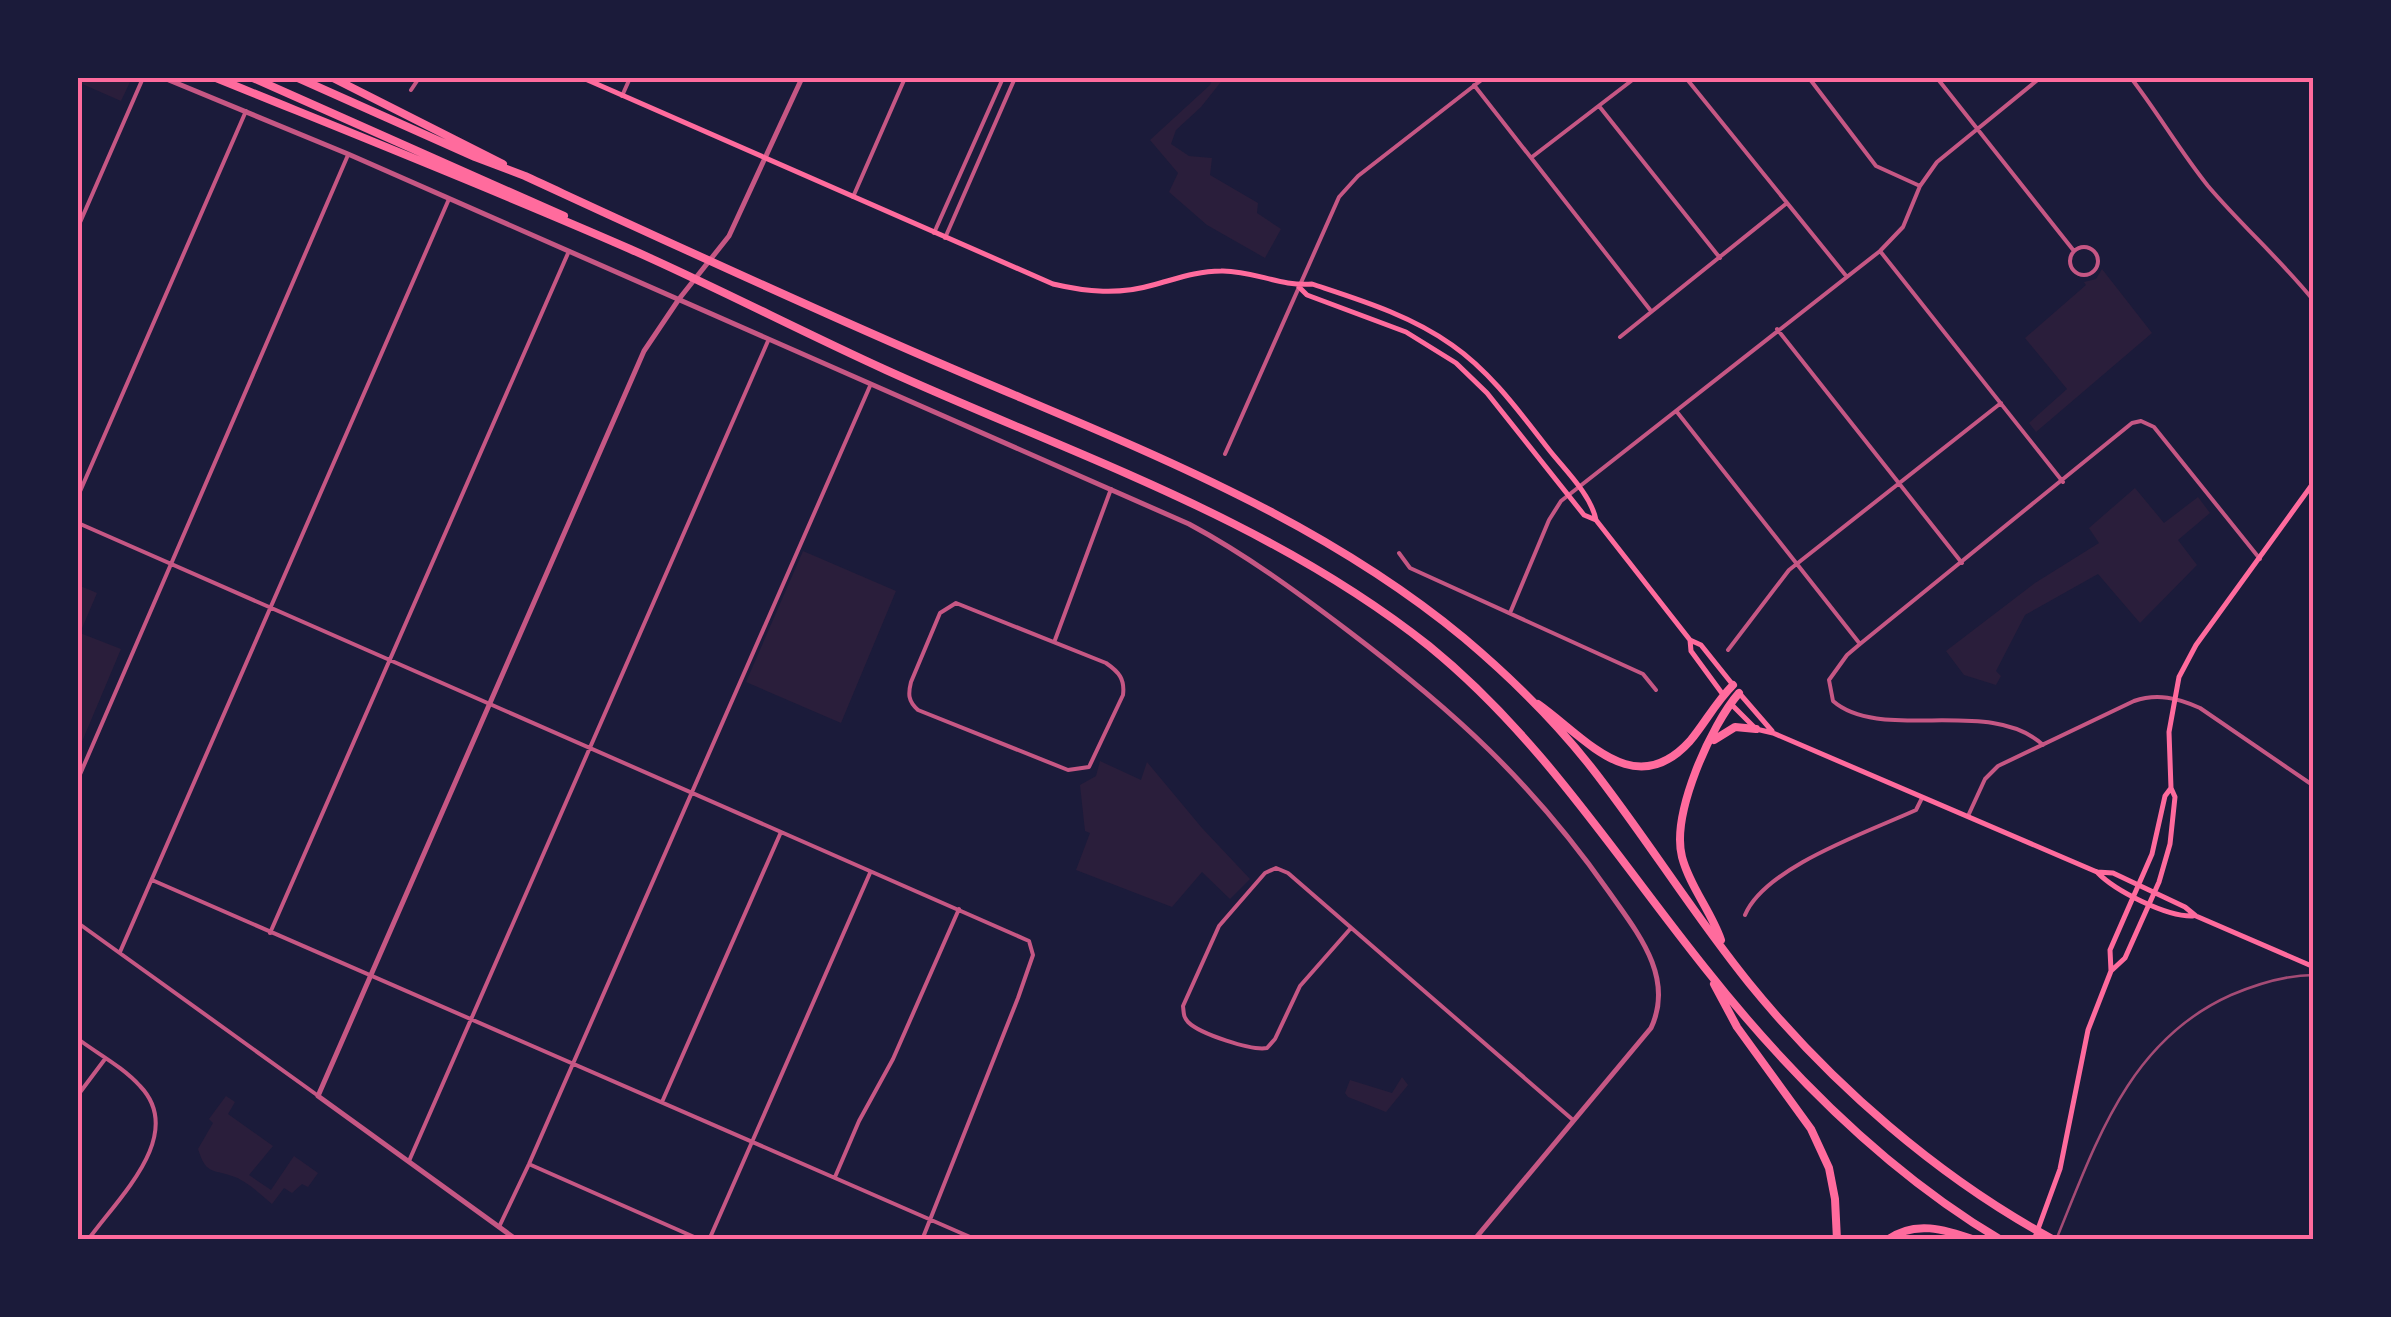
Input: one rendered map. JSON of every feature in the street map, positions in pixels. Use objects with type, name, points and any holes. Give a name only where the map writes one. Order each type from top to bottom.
[{"type":"highway","points":[[216,78],[631,249]]},
{"type":"highway","points":[[253,78],[507,188],[886,370],[1182,498],[1289,550],[1388,615],[1479,692],[1557,773],[1707,971],[1802,1081],[1874,1148],[1998,1238]]},
{"type":"highway","points":[[298,78],[525,176]]},
{"type":"highway","points":[[333,78],[525,176],[878,336],[1251,498],[1336,546],[1466,640],[1522,692],[1589,764],[1724,949],[1796,1039],[1899,1136],[2054,1240]]},
{"type":"highway","points":[[1522,692],[1609,759],[1640,767],[1654,766],[1676,754],[1723,694],[1736,689]]},
{"type":"highway","points":[[1724,949],[1715,922],[1683,861],[1679,835],[1684,805],[1736,689]]},
{"type":"highway","points":[[1710,743],[1735,727],[1756,729]]},
{"type":"highway","points":[[1707,971],[1737,1027],[1812,1130],[1828,1168],[1838,1240]]},
{"type":"highway","points":[[1887,1240],[1900,1230],[1925,1227],[1975,1240]]},
{"type":"main road","points":[[582,78],[1044,281],[1088,291],[1133,290],[1208,271],[1234,270],[1298,286],[1312,284],[1378,308],[1449,342],[1486,374],[1578,487],[1594,508],[1596,520],[1690,640],[1701,645],[1773,733]]},
{"type":"main road","points":[[1298,286],[1307,296],[1406,332],[1456,363],[1487,393],[1584,515],[1596,520]]},
{"type":"main road","points":[[2111,971],[2125,958],[2154,893],[2172,831],[2175,797],[2170,788],[2169,732],[2173,698],[2196,644],[2314,482]]},
{"type":"main road","points":[[1690,640],[1691,652],[1730,703],[1756,729],[2097,872],[2113,874],[2185,907],[2196,916],[2314,967]]},
{"type":"main road","points":[[2034,1240],[2060,1169],[2083,1047],[2111,971],[2110,950],[2155,844],[2170,788]]},
{"type":"main road","points":[[2097,872],[2108,884],[2149,903],[2182,916],[2196,916]]},
{"type":"street","points":[[78,227],[143,78]]},
{"type":"street","points":[[164,78],[348,154],[1216,538],[1372,649],[1481,739],[1574,842],[1654,964],[1660,994],[1652,1028],[1474,1240]]},
{"type":"street","points":[[411,90],[418,78]]},
{"type":"street","points":[[622,96],[630,78]]},
{"type":"street","points":[[318,1096],[644,352],[738,220],[802,78]]},
{"type":"street","points":[[853,198],[905,78]]},
{"type":"street","points":[[934,233],[1002,78]]},
{"type":"street","points":[[945,238],[1016,78]]},
{"type":"street","points":[[1225,454],[1298,286],[1346,189],[1484,78]]},
{"type":"street","points":[[1532,158],[1635,78]]},
{"type":"street","points":[[1686,78],[1847,277]]},
{"type":"street","points":[[1809,78],[1876,166],[1920,186]]},
{"type":"street","points":[[1937,78],[2074,251]]},
{"type":"street","points":[[1510,613],[1549,520],[1568,494],[1880,251],[1903,227],[1920,186],[1937,162],[2040,78]]},
{"type":"street","points":[[2131,78],[2212,190],[2286,266],[2314,301]]},
{"type":"street","points":[[1474,85],[1651,311]]},
{"type":"street","points":[[1599,106],[1720,258]]},
{"type":"street","points":[[78,496],[246,110]]},
{"type":"street","points":[[78,779],[348,154]]},
{"type":"street","points":[[967,158],[978,162]]},
{"type":"street","points":[[120,952],[450,199]]},
{"type":"street","points":[[1620,337],[1787,203]]},
{"type":"street","points":[[2083,247],[2094,252],[2098,260],[2092,272],[2083,274],[2072,268],[2070,257],[2074,251],[2083,247]]},
{"type":"street","points":[[270,933],[569,251]]},
{"type":"street","points":[[1880,251],[2063,482]]},
{"type":"street","points":[[1777,329],[1962,563]]},
{"type":"street","points":[[410,1161],[768,341]]},
{"type":"street","points":[[499,1227],[870,386]]},
{"type":"street","points":[[1728,650],[1778,580],[2001,403]]},
{"type":"street","points":[[1677,412],[1860,644]]},
{"type":"street","points":[[2043,745],[2032,734],[1982,722],[1861,716],[1832,701],[1829,680],[1860,644],[2132,423],[2141,420],[2260,559]]},
{"type":"street","points":[[1054,641],[1111,490]]},
{"type":"street","points":[[78,524],[1024,938],[1033,946],[1034,955],[922,1240]]},
{"type":"street","points":[[1399,554],[1410,568],[1643,674],[1656,690]]},
{"type":"street","points":[[950,604],[965,604],[1054,641],[1106,663],[1120,674],[1124,683],[1096,758],[1083,770],[1068,770],[934,717],[918,710],[910,700],[911,682],[932,630],[940,613],[950,604]]},
{"type":"street","points":[[1968,816],[1990,772],[2145,697],[2173,698],[2200,708],[2314,786]]},
{"type":"street","points":[[1744,916],[1754,898],[1785,870],[1916,810],[1922,798]]},
{"type":"street","points":[[662,1102],[781,832]]},
{"type":"street","points":[[1351,928],[1300,986],[1268,1048],[1252,1049],[1198,1028],[1186,1019],[1183,1006],[1219,926],[1271,868],[1288,873],[1573,1120]]},
{"type":"street","points":[[709,1240],[871,872]]},
{"type":"street","points":[[152,880],[976,1240]]},
{"type":"street","points":[[835,1177],[960,910]]},
{"type":"street","points":[[78,922],[517,1240]]},
{"type":"street","points":[[80,934],[84,927]]},
{"type":"street","points":[[78,1039],[138,1083],[153,1102],[157,1133],[146,1159],[88,1240]]},
{"type":"street","points":[[78,1095],[105,1059]]},
{"type":"street","points":[[530,1164],[701,1240]]},
{"type":"shaded area","points":[[78,78],[127,78],[130,82],[121,101],[80,83],[78,87]]},
{"type":"shaded area","points":[[1213,78],[1224,78],[1176,130],[1171,144],[1189,156],[1212,158],[1210,175],[1258,203],[1257,213],[1281,229],[1265,258],[1207,225],[1169,192],[1178,173],[1150,140]]},
{"type":"shaded area","points":[[2102,269],[2152,333],[2036,432],[2029,423],[2067,389],[2025,338],[2086,285],[2084,282],[2096,279]]},
{"type":"shaded area","points":[[2135,488],[2164,523],[2198,497],[2210,513],[2178,540],[2197,565],[2140,623],[2098,574],[2025,615],[1996,671],[2001,676],[1996,685],[1964,675],[1946,651],[2035,583],[2099,543],[2089,528]]},
{"type":"shaded area","points":[[803,551],[896,591],[841,723],[746,682]]},
{"type":"shaded area","points":[[78,585],[97,593],[80,633],[121,649],[81,744],[78,743]]},
{"type":"shaded area","points":[[1100,761],[1141,780],[1147,762],[1250,879],[1230,899],[1202,872],[1172,907],[1076,870],[1090,833],[1085,831],[1080,785],[1096,776]]},
{"type":"shaded area","points":[[1402,1077],[1408,1085],[1386,1112],[1345,1093],[1350,1080],[1392,1093]]},
{"type":"shaded area","points":[[226,1096],[235,1102],[228,1114],[273,1146],[249,1175],[271,1190],[294,1156],[318,1173],[308,1187],[302,1184],[292,1193],[284,1188],[272,1204],[243,1181],[207,1167],[198,1149],[213,1123],[209,1119]]},
{"type":"railway","points":[[2056,1240],[2120,1098],[2166,1039],[2196,1015],[2231,995],[2271,981],[2314,975]]}]
